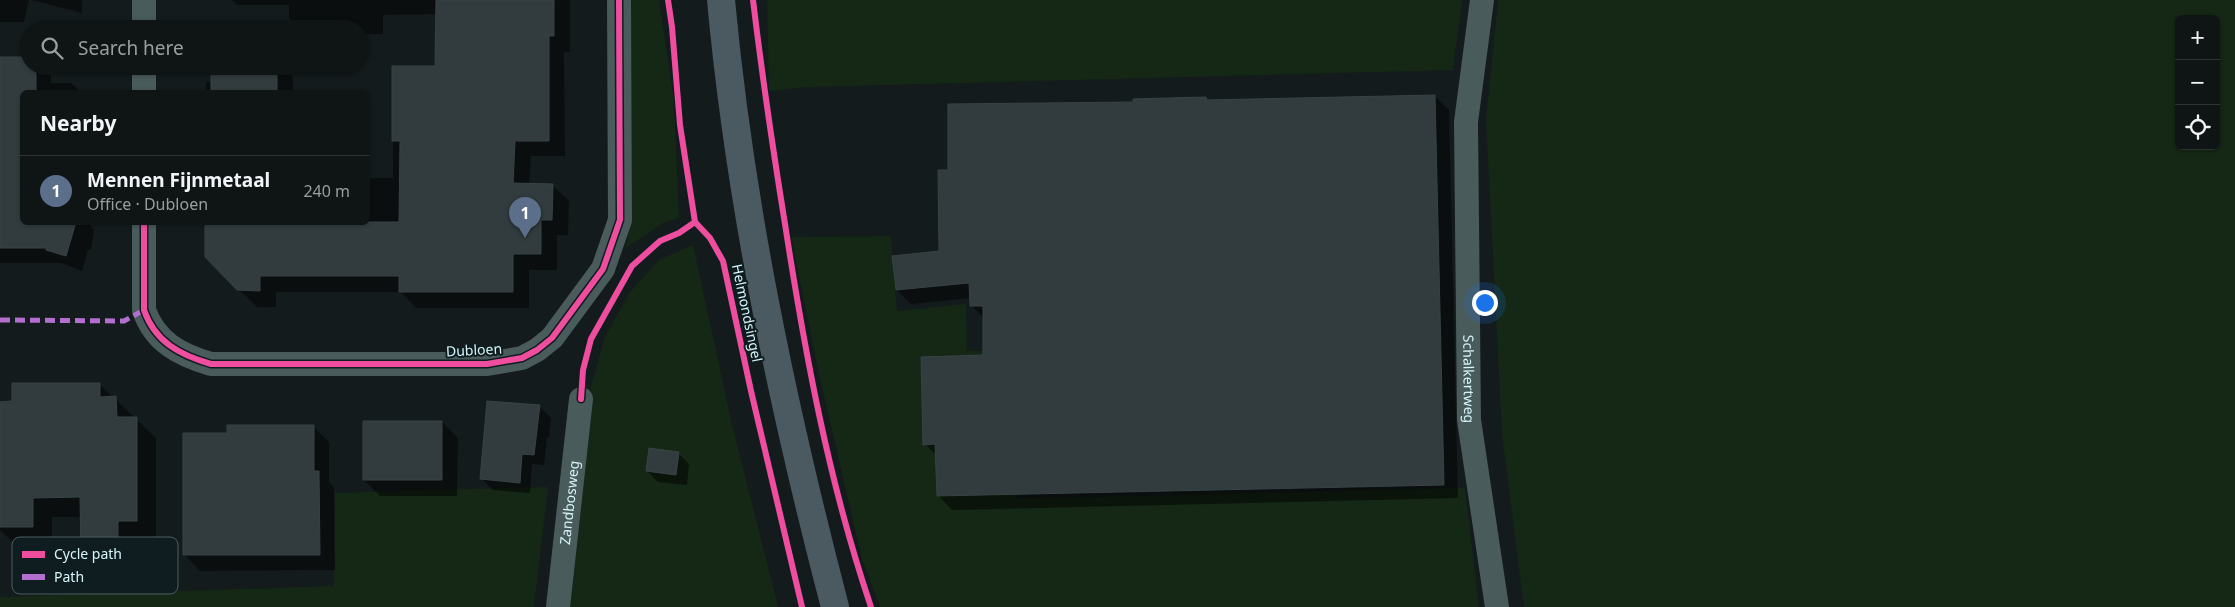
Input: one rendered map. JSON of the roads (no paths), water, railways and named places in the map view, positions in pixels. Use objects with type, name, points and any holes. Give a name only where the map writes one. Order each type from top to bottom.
[{"type":"main road","name":"Helmondsingel","points":[[721,0],[726,51],[749,216],[765,304],[806,497],[835,607]]},
{"type":"street","points":[[144,0],[144,20]]},
{"type":"street","name":"Dubloen","points":[[144,225],[144,310],[149,323],[156,333],[171,348],[191,358],[211,364],[487,364],[522,358],[537,350],[552,338],[604,269],[620,220],[619,0]]},
{"type":"street","name":"Schalkertweg","points":[[1482,0],[1466,122],[1469,420],[1497,607]]},
{"type":"street","points":[[144,75],[144,90]]},
{"type":"street","name":"Zandbosweg","points":[[558,607],[581,399]]},
{"type":"place","name":"Mennen Fijnmetaal","points":[[525,238]]}]
